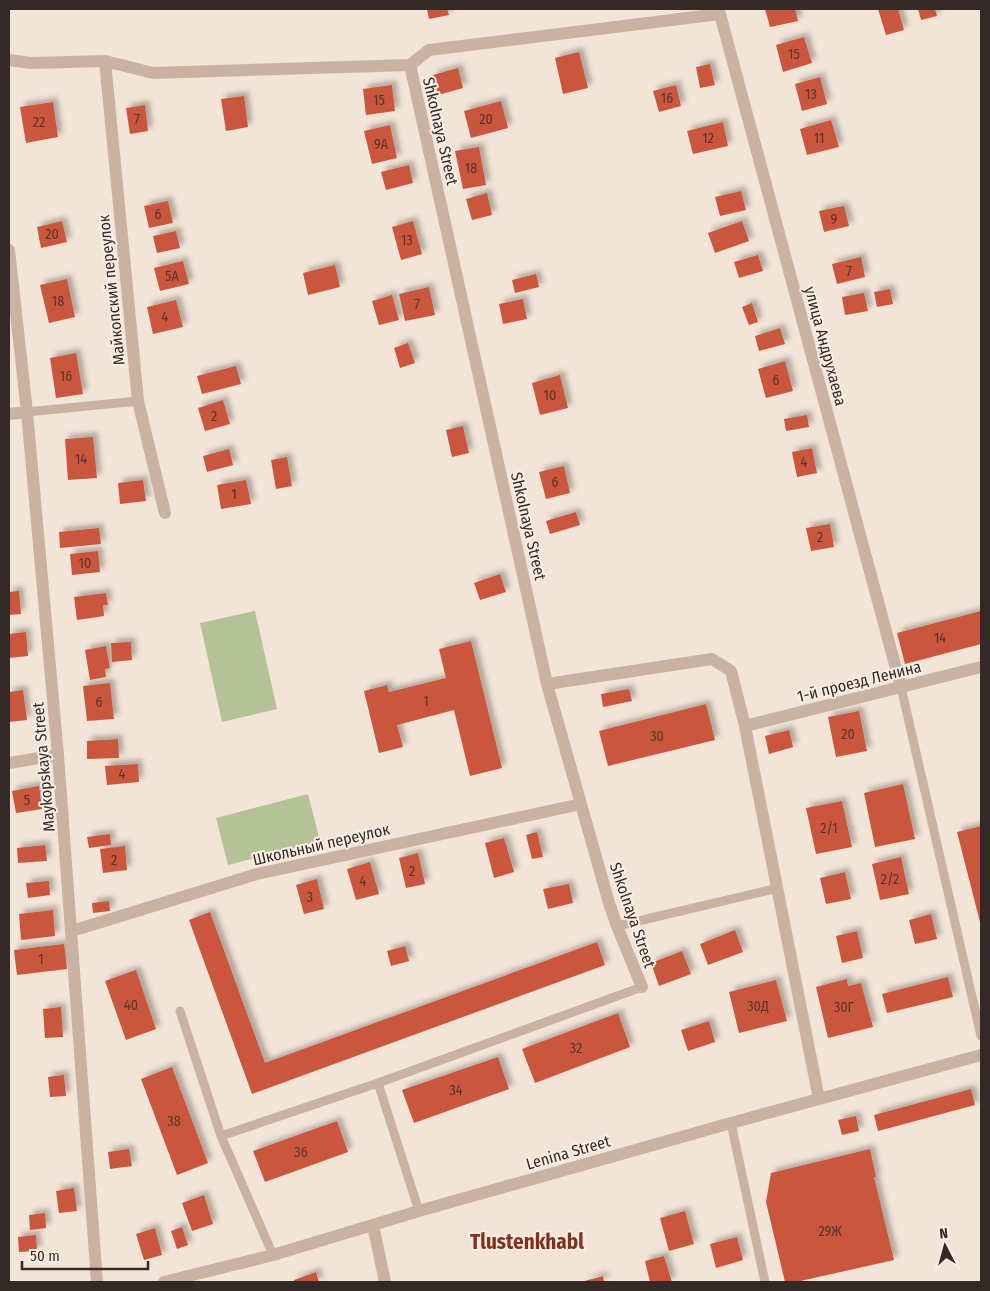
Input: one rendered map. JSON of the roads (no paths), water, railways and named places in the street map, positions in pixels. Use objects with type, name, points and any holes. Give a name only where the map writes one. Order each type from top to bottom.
[{"type":"street","points":[[9,60],[31,63],[105,61],[153,74],[410,65],[429,50],[722,11]]},
{"type":"street","name":"улица Андрухаева","points":[[722,11],[900,687]]},
{"type":"street","name":"Майкопский переулок","points":[[105,61],[138,401],[164,512]]},
{"type":"street","name":"Shkolnaya Street","points":[[410,65],[548,684],[617,926],[642,987]]},
{"type":"street","name":"Maykopskaya Street","points":[[9,250],[27,412],[58,755],[97,1282]]},
{"type":"street","points":[[9,414],[27,412]]},
{"type":"street","points":[[548,684],[712,659],[731,671],[745,726],[819,1099]]},
{"type":"street","name":"1-й проезд Ленина","points":[[745,726],[981,667]]},
{"type":"street","points":[[9,763],[58,755]]},
{"type":"street","name":"Школьный переулок","points":[[72,931],[256,874],[581,804]]},
{"type":"street","name":"Lenina Street","points":[[164,1282],[273,1256],[419,1211],[731,1122],[981,1055]]},
{"type":"street","points":[[373,1225],[385,1282]]},
{"type":"lane","points":[[27,412],[138,401]]},
{"type":"lane","points":[[900,687],[981,1036]]},
{"type":"lane","points":[[617,926],[778,888]]},
{"type":"lane","points":[[222,1136],[378,1083],[642,987]]},
{"type":"lane","points":[[180,1011],[222,1136],[273,1256]]},
{"type":"lane","points":[[378,1083],[419,1211]]},
{"type":"lane","points":[[731,1122],[765,1282]]},
{"type":"district","name":"Tlustenkhabl","points":[[527,1242]]}]
